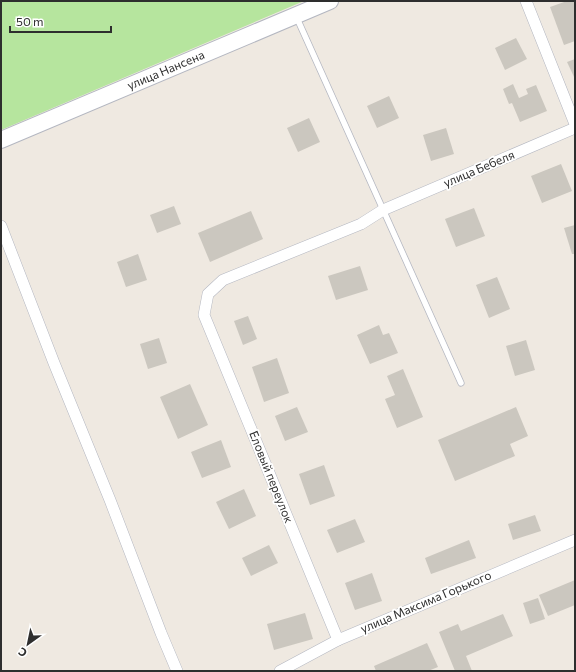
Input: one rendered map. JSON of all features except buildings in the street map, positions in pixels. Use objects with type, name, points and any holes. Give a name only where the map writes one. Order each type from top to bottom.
[{"type":"main road","name":"улица Нансена","points":[[1,140],[330,1]]},
{"type":"street","points":[[526,1],[575,124]]},
{"type":"street","name":"улица Бебеля","points":[[204,314],[208,294],[223,280],[361,224],[383,210],[575,128]]},
{"type":"street","points":[[1,226],[177,671]]},
{"type":"street","name":"Еловый переулок","points":[[204,314],[338,640]]},
{"type":"street","name":"улица Максима Горького","points":[[280,671],[338,640],[575,540]]},
{"type":"lane","points":[[296,16],[462,383]]},
{"type":"green space","points":[[1,1],[304,1],[1,130]]}]
